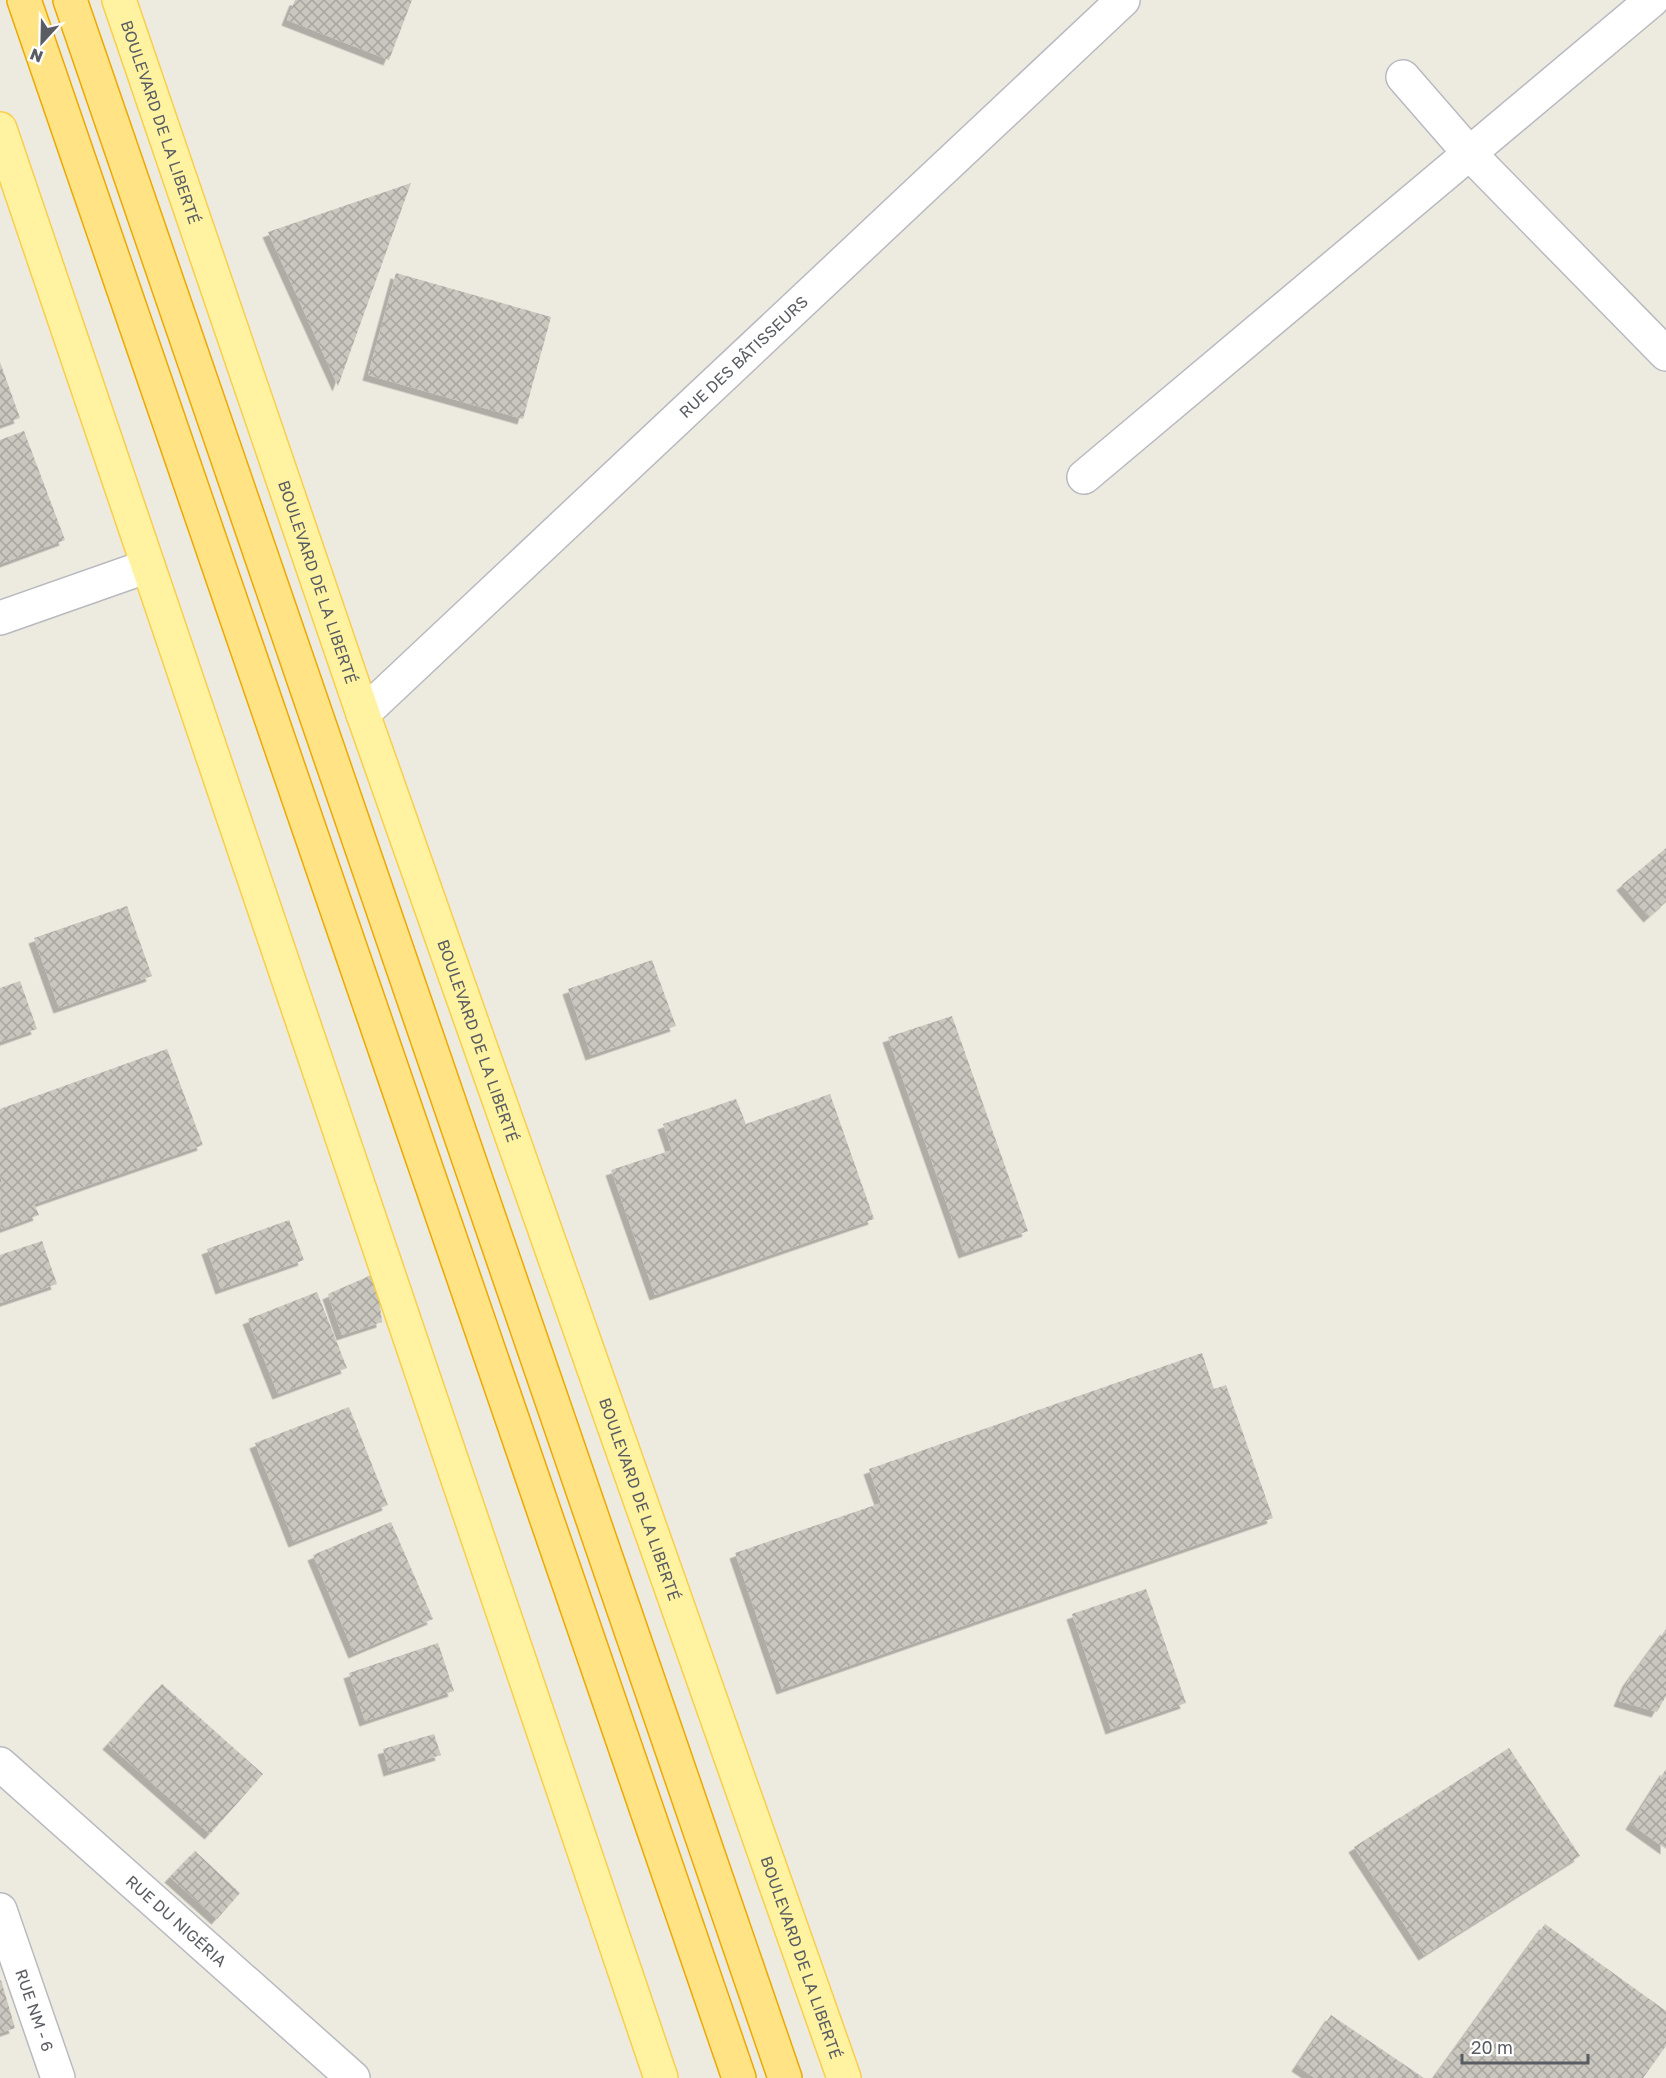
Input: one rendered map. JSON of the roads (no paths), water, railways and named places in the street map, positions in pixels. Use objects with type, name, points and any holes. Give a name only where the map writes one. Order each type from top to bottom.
[{"type":"highway","points":[[24,0],[739,2078]]},
{"type":"highway","points":[[70,0],[785,2078]]},
{"type":"main road","name":"BOULEVARD DE LA LIBERTÉ","points":[[119,0],[363,714],[844,2078]]},
{"type":"main road","points":[[0,129],[661,2078]]},
{"type":"street","name":"RUE DES BÂTISSEURS","points":[[363,714],[1123,0]]},
{"type":"street","points":[[1084,477],[1652,0]]},
{"type":"street","points":[[1403,77],[1470,154],[1666,354]]},
{"type":"street","points":[[0,618],[148,566]]},
{"type":"street","name":"RUE DU NIGÉRIA","points":[[0,1764],[353,2078]]},
{"type":"street","name":"RUE NM - 6","points":[[0,1910],[58,2078]]}]
